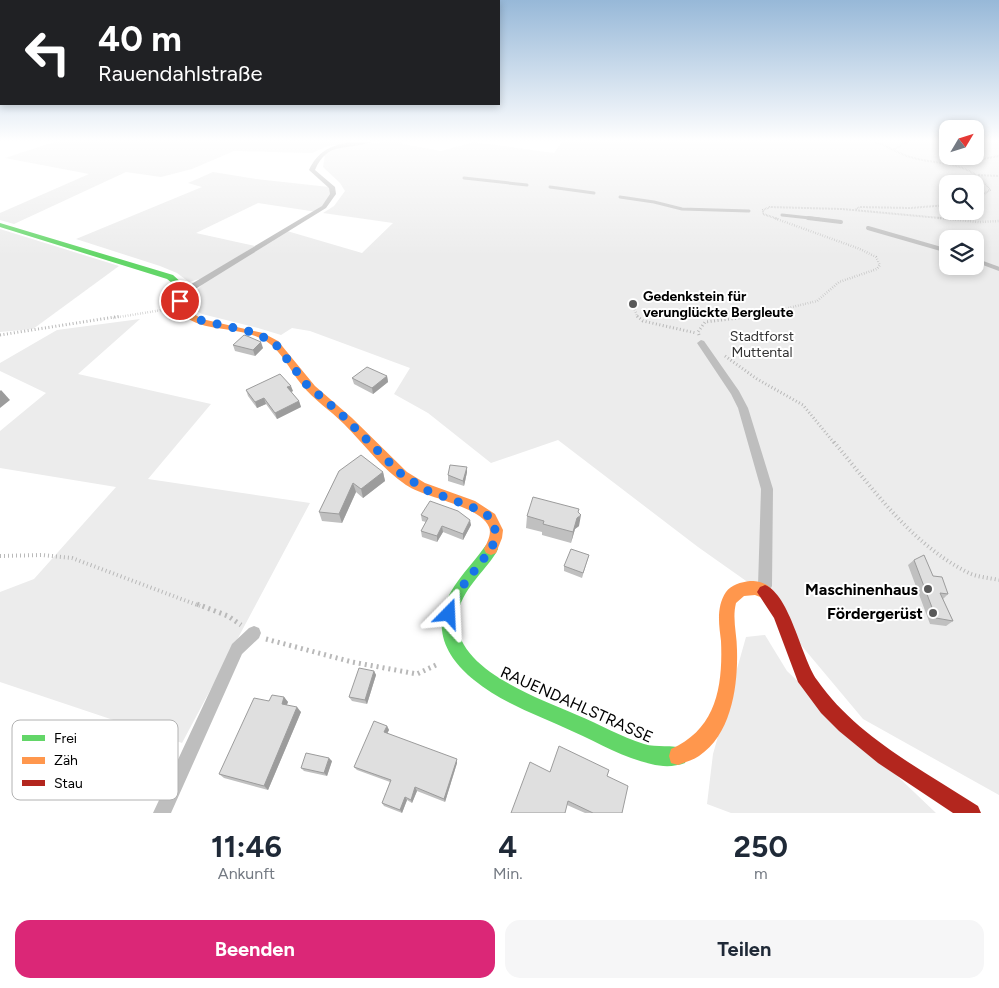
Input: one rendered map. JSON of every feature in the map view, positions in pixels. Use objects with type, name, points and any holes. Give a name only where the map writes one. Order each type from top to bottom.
[{"type":"street","name":"RAUENDAHLSTRASSE","points":[[0,225],[162,273],[180,285],[182,312],[191,318],[252,332],[274,342],[306,384],[340,413],[400,473],[426,490],[486,514],[492,520],[496,533],[492,548],[458,592],[449,614],[451,635],[459,653],[483,678],[504,691],[638,751],[654,756],[681,756],[698,747],[706,738],[722,708],[727,691],[730,663],[729,602],[740,590],[756,588],[764,591]]},
{"type":"street","points":[[764,591],[777,607],[797,663],[809,685],[823,703],[851,729],[888,758],[972,813]]},
{"type":"lane","points":[[180,300],[324,207],[333,194],[332,187],[324,180]]},
{"type":"lane","points":[[700,339],[739,400],[767,489],[764,591]]},
{"type":"lane","points":[[178,778],[237,649],[254,633]]},
{"type":"lane","points":[[162,813],[168,800]]},
{"type":"path","points":[[984,180],[990,190],[984,194]]},
{"type":"path","points":[[705,322],[752,317],[817,301],[839,282],[876,269],[880,265],[876,256],[764,214],[763,210],[770,207],[795,206],[979,222],[999,221]]},
{"type":"path","points":[[855,210],[860,207],[910,208],[939,206]]},
{"type":"path","points":[[0,335],[151,313],[180,300]]},
{"type":"path","points":[[633,305],[637,317],[643,321],[700,339]]},
{"type":"path","points":[[723,356],[757,379],[803,404],[907,529],[926,545],[970,574],[999,580]]},
{"type":"path","points":[[0,556],[42,555],[72,558],[228,616],[263,638],[352,662],[417,674],[459,653]]},
{"type":"green space","points":[[75,180],[109,180],[14,224],[0,220],[0,213]]},
{"type":"green space","points":[[195,180],[265,180],[329,187],[335,192],[317,212],[258,203],[196,233],[255,246],[203,278],[189,282],[177,273],[160,266],[76,239],[202,187],[188,183]]},
{"type":"green space","name":"Stadtforst Muttental","points":[[337,180],[939,180],[939,220],[984,220],[984,180],[999,180],[999,795],[863,719],[749,583],[698,547],[558,440],[491,463],[428,413],[394,394],[410,368],[310,331],[292,328],[281,335],[202,314],[193,309],[188,302],[203,283],[287,231],[362,253],[393,223],[323,213],[334,206],[345,191]]},
{"type":"green space","points":[[0,229],[119,266],[33,329],[0,332]]},
{"type":"green space","points":[[140,319],[78,374],[211,404],[148,479],[310,503],[182,743],[178,742],[178,720],[113,720],[0,682],[0,592],[34,579],[116,487],[0,468],[0,431],[46,393],[0,371],[0,363],[57,330]]},
{"type":"green space","points":[[765,635],[787,671],[936,813],[731,813],[707,804],[713,754],[746,637]]},
{"type":"building","points":[[244,335],[261,342],[253,350],[233,345]]},
{"type":"building","points":[[367,367],[387,376],[372,388],[352,378]]},
{"type":"building","points":[[280,374],[291,386],[287,387],[299,401],[275,413],[264,398],[255,402],[246,390]]},
{"type":"building","points":[[361,455],[383,472],[361,489],[353,483],[339,514],[319,512],[339,471]]},
{"type":"building","points":[[450,465],[467,467],[463,481],[448,475]]},
{"type":"building","points":[[533,497],[579,509],[578,512],[581,515],[577,518],[573,532],[543,524],[544,521],[527,516]]},
{"type":"building","points":[[430,501],[458,511],[470,520],[463,534],[442,526],[437,536],[421,531],[428,518],[421,515]]},
{"type":"building","points":[[571,549],[589,555],[583,573],[564,566]]},
{"type":"building","points":[[924,555],[933,576],[942,577],[948,594],[940,593],[953,621],[936,618],[914,560]]},
{"type":"building","points":[[359,668],[374,671],[365,700],[349,697]]},
{"type":"building","points":[[272,695],[284,697],[282,704],[297,707],[264,786],[219,774],[254,698],[269,701]]},
{"type":"building","points":[[374,721],[387,726],[384,732],[457,759],[444,799],[415,787],[411,800],[405,797],[400,810],[382,803],[391,780],[354,767]]},
{"type":"building","points":[[559,746],[609,770],[607,776],[628,786],[622,813],[593,813],[568,801],[565,813],[511,813],[530,762],[550,772]]},
{"type":"building","points":[[306,753],[329,758],[324,773],[301,768]]},
{"type":"waterway","points":[[481,180],[527,185]]},
{"type":"waterway","points":[[550,187],[594,193]]},
{"type":"waterway","points":[[620,197],[654,202],[682,209],[749,211]]},
{"type":"waterway","points":[[782,215],[819,219]]},
{"type":"waterway","points":[[808,218],[841,222]]},
{"type":"waterway","points":[[868,228],[939,248]]},
{"type":"waterway","points":[[984,263],[999,269]]},
{"type":"traffic: fast","points":[[0,225],[170,277],[180,285],[179,306],[181,309]]},
{"type":"traffic: fast","points":[[491,549],[458,593],[450,613],[449,624],[452,639],[464,658],[474,669],[490,681],[524,700],[632,749],[655,756],[678,756]]},
{"type":"traffic: slow","points":[[181,309],[188,316],[198,321],[260,335],[275,343],[301,378],[348,421],[402,475],[420,487],[471,505],[491,518],[496,527],[491,549]]},
{"type":"traffic: slow","points":[[678,756],[693,749],[704,739],[713,727],[720,712],[728,680],[727,613],[731,597],[739,591],[750,588],[765,592]]},
{"type":"traffic: jam","points":[[765,592],[780,613],[804,676],[827,707],[845,725],[885,757],[971,813]]},
{"type":"place","name":"Gedenkstein für verunglückte Bergleute","points":[[633,304]]},
{"type":"place","name":"Maschinenhaus","points":[[928,589]]},
{"type":"place","name":"Fördergerüst","points":[[933,613]]},
{"type":"route","points":[[180,301],[179,308],[191,318],[252,332],[274,342],[283,351],[306,384],[340,413],[400,473],[426,490],[472,507],[486,514],[492,520],[496,528],[495,542],[458,592],[449,614]]}]
